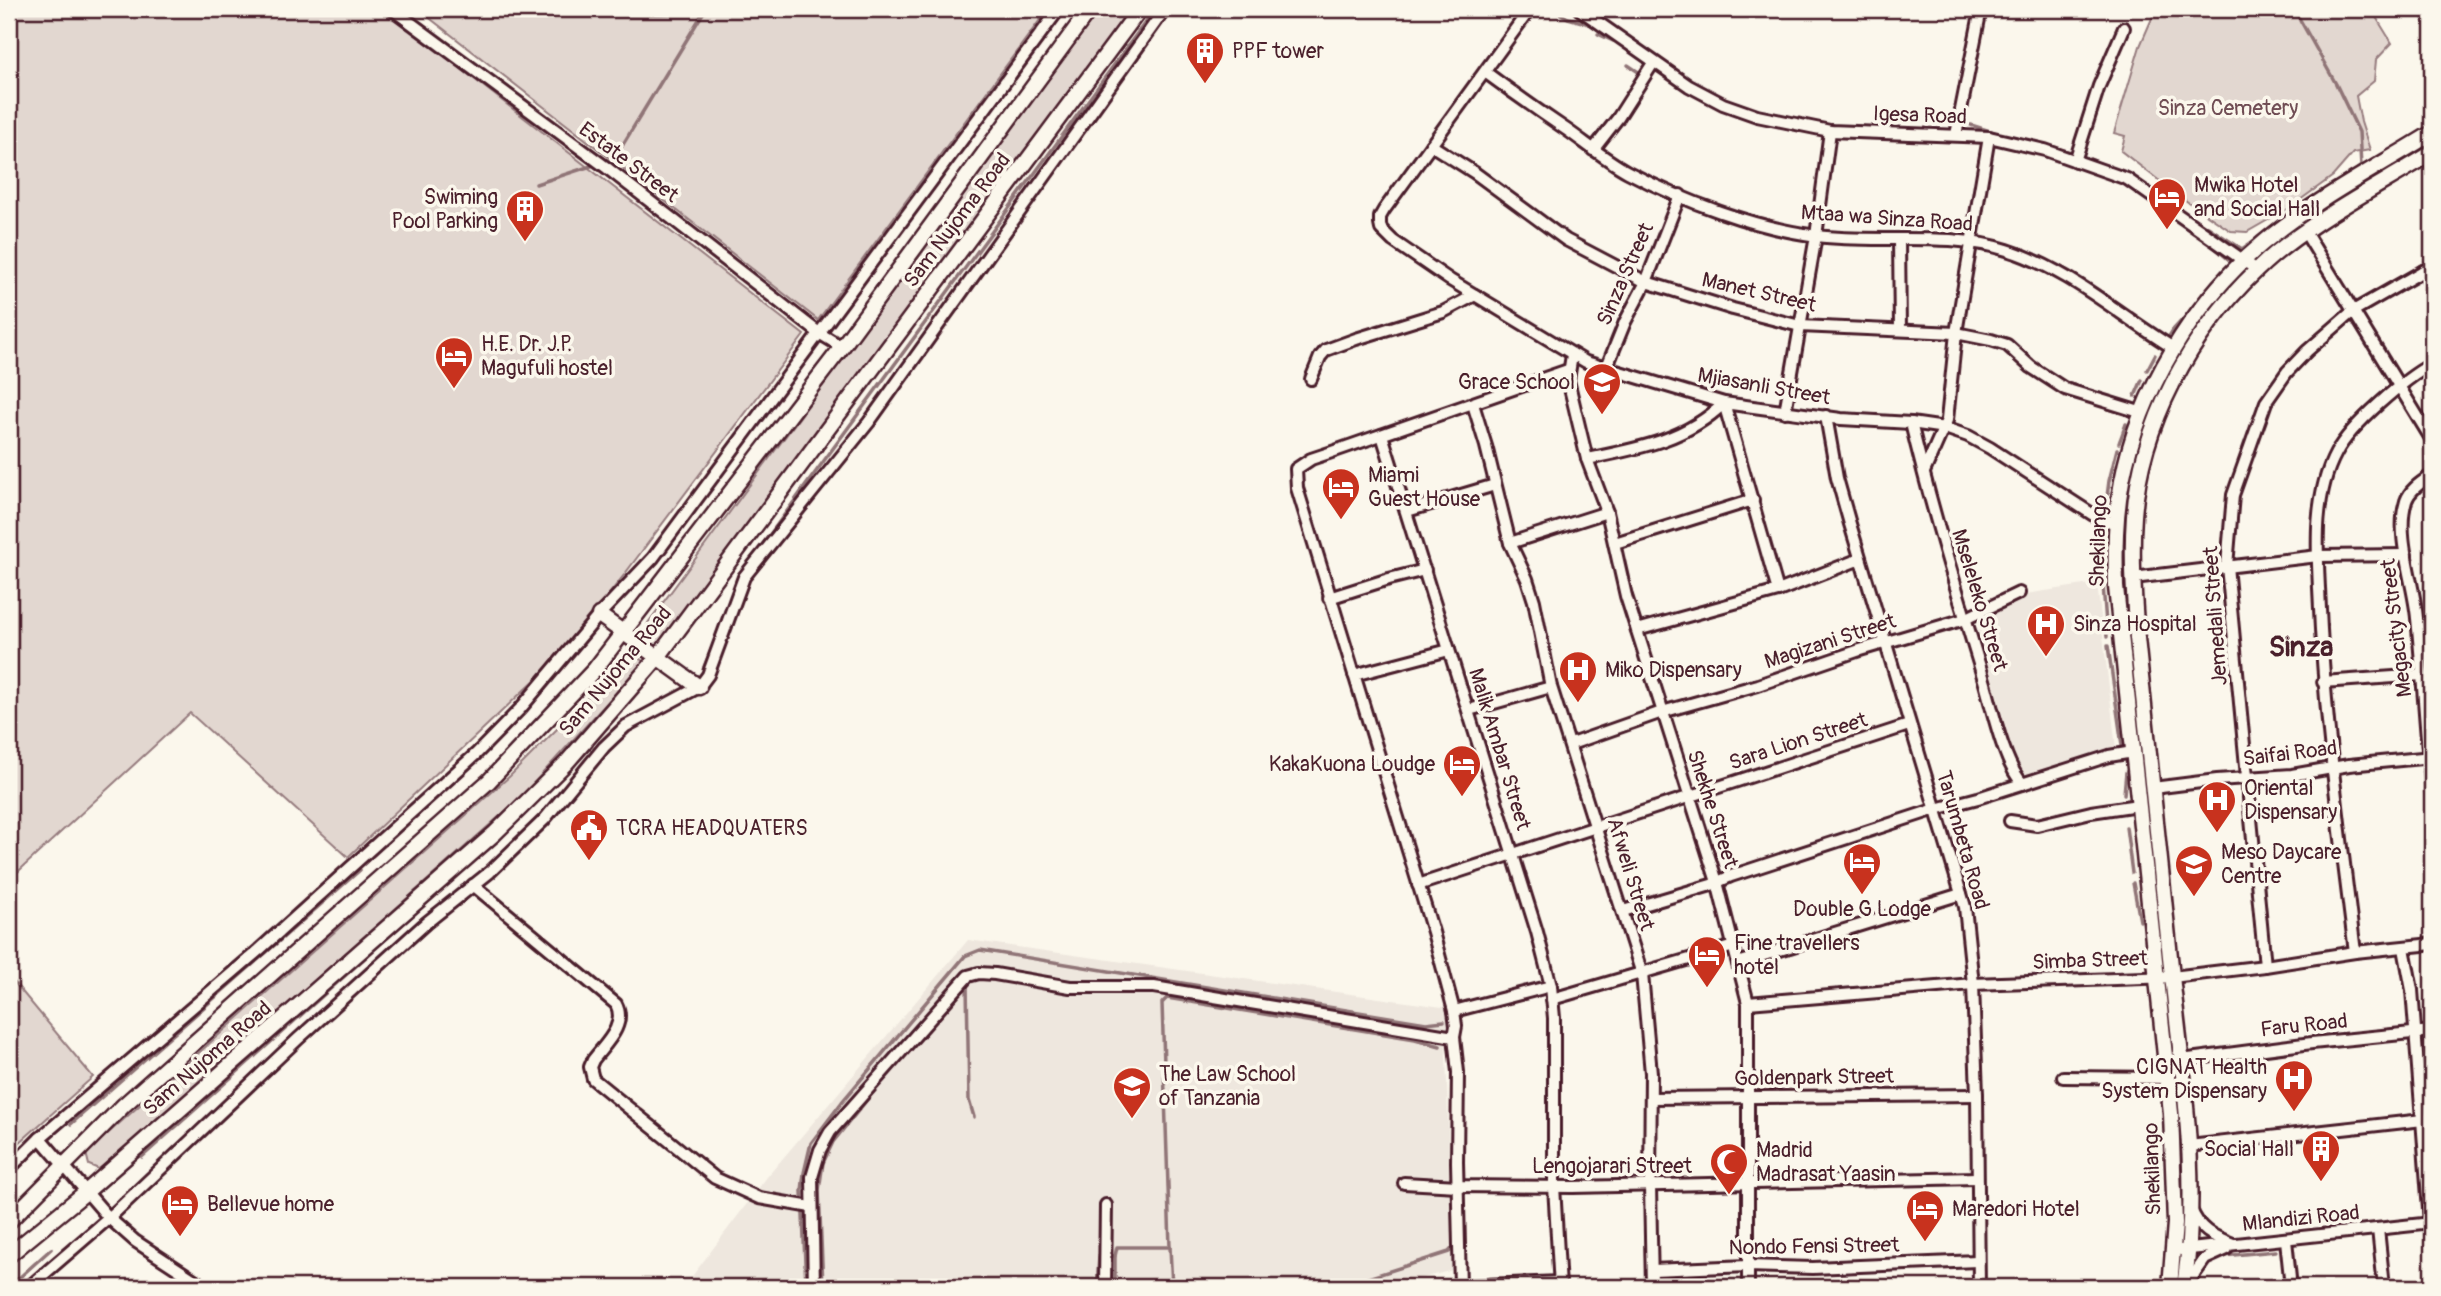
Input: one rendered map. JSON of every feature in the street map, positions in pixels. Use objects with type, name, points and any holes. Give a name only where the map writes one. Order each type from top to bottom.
[{"type":"main road","name":"Sam Nujoma Road","points":[[9,1221],[124,1105],[489,781],[595,669],[842,347],[1090,9]]},
{"type":"main road","name":"Sam Nujoma Road","points":[[9,1255],[86,1192],[505,824],[567,762],[658,657],[1140,9]]},
{"type":"main road","name":"Shekilango","points":[[2169,1287],[2174,1250],[2173,1161],[2167,1077],[2116,587],[2116,524],[2122,480],[2155,383],[2213,295],[2245,260],[2295,219],[2432,134]]},
{"type":"main road","name":"Shekilango","points":[[2185,1287],[2190,1250],[2189,1146],[2133,578],[2133,535],[2138,483],[2156,422],[2170,389],[2213,318],[2257,270],[2305,232],[2432,153]]},
{"type":"main road","points":[[598,615],[699,687]]},
{"type":"street","name":"Estate Street","points":[[392,9],[607,168],[819,333],[842,347]]},
{"type":"street","points":[[9,1169],[40,1138],[258,950],[475,754],[520,709],[598,615],[653,558],[1059,9]]},
{"type":"street","points":[[29,1287],[109,1218],[298,1039],[544,820],[604,747],[626,726],[699,687],[708,675],[744,577],[869,422],[1165,9]]},
{"type":"street","points":[[1431,145],[1530,9]]},
{"type":"street","name":"Igesa Road","points":[[1579,9],[1653,64],[1689,86],[1723,104],[1781,122],[1830,131],[1989,137],[2037,148],[2127,179],[2257,270]]},
{"type":"street","points":[[1956,135],[1981,9]]},
{"type":"street","points":[[2075,161],[2099,86],[2124,28]]},
{"type":"street","points":[[1593,150],[1618,118],[1653,64]]},
{"type":"street","name":"Mtaa wa Sinza Road","points":[[1485,72],[1593,150],[1628,172],[1680,195],[1740,219],[1816,236],[1971,242],[2008,250],[2042,265],[2101,299],[2175,349]]},
{"type":"street","points":[[1785,412],[1816,236],[1830,131]]},
{"type":"street","points":[[1923,476],[1931,452],[1945,428],[1956,333],[1989,137]]},
{"type":"street","name":"Mjiasanli Street","points":[[1431,145],[1384,210],[1380,217],[1381,229],[1410,254],[1572,355],[1606,369],[1724,403],[1864,421],[1945,428],[1990,448],[2095,516],[2116,524]]},
{"type":"street","name":"Manet Street","points":[[1431,145],[1475,173],[1566,240],[1646,282],[1732,309],[1800,326],[1956,333],[2007,345],[2031,367],[2065,389],[2143,413]]},
{"type":"street","name":"Sinza Street","points":[[1606,369],[1625,322],[1646,282],[1680,195]]},
{"type":"street","points":[[2305,232],[2432,440]]},
{"type":"street","points":[[1899,240],[1900,330]]},
{"type":"street","points":[[2428,269],[2432,286]]},
{"type":"street","name":"Jemedali Street","points":[[2265,966],[2227,566],[2233,495],[2266,402],[2277,384],[2300,358],[2353,311],[2428,269]]},
{"type":"street","points":[[1311,379],[1316,364],[1326,350],[1443,312],[1475,295]]},
{"type":"street","name":"Shekhe Street","points":[[1572,355],[1568,380],[1587,459],[1607,512],[1626,596],[1717,882],[1748,1003],[1748,1287]]},
{"type":"street","points":[[2355,952],[2323,682],[2316,540],[2322,502],[2336,453],[2355,429],[2399,386],[2432,364]]},
{"type":"street","points":[[1560,1285],[1460,1287],[1458,1072],[1454,1012],[1418,885],[1329,598],[1297,488],[1296,470],[1311,459],[1568,370]]},
{"type":"street","points":[[1587,459],[1681,435],[1709,419],[1724,403]]},
{"type":"street","points":[[1724,403],[1778,592]]},
{"type":"street","name":"Afweli Street","points":[[1473,404],[1510,543],[1534,601],[1551,687],[1642,974],[1649,1034],[1652,1287]]},
{"type":"street","name":"Tarumbeta Road","points":[[1826,416],[1837,478],[1965,907],[1973,984],[1978,1094],[1979,1287]]},
{"type":"street","name":"Mseleleko Street","points":[[1911,423],[1923,476],[1965,619],[2013,772],[2023,784]]},
{"type":"street","name":"Malik Ambar Street","points":[[1382,435],[1469,710],[1551,986],[1554,1186],[1560,1285]]},
{"type":"street","name":"Megacity Street","points":[[2432,475],[2412,490],[2406,500],[2404,529],[2417,614],[2432,794]]},
{"type":"street","points":[[1407,511],[1495,485]]},
{"type":"street","points":[[1615,543],[1753,500]]},
{"type":"street","points":[[1510,543],[1607,512]]},
{"type":"street","points":[[2133,578],[2318,556],[2406,555]]},
{"type":"street","points":[[1637,630],[1778,592],[1860,559]]},
{"type":"street","points":[[1329,598],[1425,570]]},
{"type":"street","name":"Magizani Street","points":[[1571,744],[1662,712],[1758,685],[1965,619],[2019,593]]},
{"type":"street","points":[[1354,675],[1449,650]]},
{"type":"street","points":[[2323,682],[2422,675]]},
{"type":"street","points":[[1469,710],[1551,687]]},
{"type":"street","name":"Sara Lion Street","points":[[1418,885],[1909,724]]},
{"type":"street","points":[[1623,911],[1936,808],[1978,798],[2109,756],[2133,752]]},
{"type":"street","name":"Saifai Road","points":[[2153,788],[2292,775],[2430,757]]},
{"type":"street","points":[[2010,821],[2037,825],[2091,812],[2138,805]]},
{"type":"street","points":[[473,885],[616,1004],[620,1012],[618,1026],[593,1060],[590,1067],[593,1079],[715,1178],[759,1198],[811,1207]]},
{"type":"street","points":[[1738,963],[1961,894]]},
{"type":"street","name":"Simba Street","points":[[1748,1003],[1973,984],[2172,977],[2432,944]]},
{"type":"street","points":[[1552,999],[1734,946]]},
{"type":"street","points":[[2404,948],[2412,990],[2420,1120],[2431,1223]]},
{"type":"street","points":[[814,1287],[812,1177],[820,1150],[830,1132],[962,981],[979,973],[1070,986],[1153,987],[1454,1037]]},
{"type":"street","points":[[1454,1012],[1551,986]]},
{"type":"street","name":"Faru Road","points":[[2181,1060],[2432,1031]]},
{"type":"street","points":[[2063,1077],[2167,1077]]},
{"type":"street","name":"Goldenpark Street","points":[[1651,1098],[1978,1094]]},
{"type":"street","points":[[2189,1146],[2432,1119]]},
{"type":"street","points":[[40,1138],[109,1218],[135,1241],[205,1287]]},
{"type":"street","name":"Lengojarari Street","points":[[1404,1182],[1458,1186],[1650,1186],[1977,1178]]},
{"type":"street","points":[[1105,1287],[1106,1205]]},
{"type":"street","points":[[2190,1206],[2200,1227],[2211,1236],[2236,1245]]},
{"type":"street","name":"Mlandizi Road","points":[[2174,1250],[2431,1223]]},
{"type":"street","points":[[2378,1229],[2384,1287]]},
{"type":"street","points":[[2286,1240],[2291,1287]]},
{"type":"street","points":[[2185,1287],[2205,1259],[2236,1245]]},
{"type":"street","name":"Nondo Fensi Street","points":[[1652,1270],[1748,1266],[1813,1268],[1977,1261]]},
{"type":"shaded area","name":"Sinza Hospital","points":[[2097,583],[2116,749],[2022,778],[1977,622],[2032,593]]},
{"type":"shaded area","name":"The Law School of Tanzania","points":[[968,940],[1449,1008],[1446,1054],[1453,1270],[1387,1287],[684,1287],[767,1177]]},
{"type":"green space","points":[[9,9],[384,9],[804,335],[624,575],[558,658],[348,857],[190,713],[9,880]]},
{"type":"green space","points":[[418,9],[1048,9],[818,320]]},
{"type":"green space","points":[[1100,9],[1134,9],[657,648],[647,647],[644,638],[648,623]]},
{"type":"green space","name":"Sinza Cemetery","points":[[2156,9],[2371,9],[2392,43],[2376,60],[2374,81],[2356,96],[2370,150],[2353,153],[2333,176],[2289,208],[2247,232],[2231,231],[2179,196],[2121,151],[2125,136],[2114,133],[2140,46]]},
{"type":"green space","points":[[628,650],[644,662],[520,798],[101,1170],[89,1165],[86,1153],[510,776],[582,704]]},
{"type":"green space","points":[[9,976],[93,1077],[9,1152]]},
{"type":"waterway","points":[[623,15],[703,13],[713,9]]},
{"type":"waterway","points":[[741,574],[1155,9]]},
{"type":"waterway","points":[[1552,9],[1568,18],[1596,26]]},
{"type":"waterway","points":[[2294,9],[2359,132],[2361,166],[2355,171]]},
{"type":"waterway","points":[[611,164],[703,13]]},
{"type":"waterway","points":[[1598,34],[1613,41]]},
{"type":"waterway","points":[[1628,65],[1643,75]]},
{"type":"waterway","points":[[1971,125],[2009,137]]},
{"type":"waterway","points":[[2058,149],[2076,153],[2113,169]]},
{"type":"waterway","points":[[536,184],[594,165]]},
{"type":"waterway","points":[[2198,224],[2208,227],[2242,249],[2262,235]]},
{"type":"waterway","points":[[2208,242],[2234,264]]},
{"type":"waterway","points":[[2162,348],[2173,330],[2198,303]]},
{"type":"waterway","points":[[2147,370],[2155,355]]},
{"type":"waterway","points":[[2135,396],[2142,380]]},
{"type":"waterway","points":[[2119,443],[2126,424]]},
{"type":"waterway","points":[[2103,528],[2109,481],[2117,449]]},
{"type":"waterway","points":[[2101,538],[2101,559]]},
{"type":"waterway","points":[[2102,571],[2107,637]]},
{"type":"waterway","points":[[704,667],[718,633]]},
{"type":"waterway","points":[[2108,646],[2123,752]]},
{"type":"waterway","points":[[572,767],[592,746]]},
{"type":"waterway","points":[[2124,794],[2126,772]]},
{"type":"waterway","points":[[514,824],[554,785]]},
{"type":"waterway","points":[[2126,827],[2132,873]]},
{"type":"waterway","points":[[71,1124],[360,870]]},
{"type":"waterway","points":[[2133,883],[2140,921]]},
{"type":"waterway","points":[[142,1157],[441,890]]},
{"type":"waterway","points":[[806,1287],[802,1191],[811,1143],[842,1102],[965,956],[980,950],[1426,1023],[1444,1021]]},
{"type":"waterway","points":[[967,984],[969,1100],[974,1117]]},
{"type":"waterway","points":[[1170,1247],[1162,1003],[1167,998],[1415,1039],[1440,1046]]},
{"type":"waterway","points":[[823,1287],[819,1190],[823,1163],[833,1142],[887,1075]]},
{"type":"waterway","points":[[1340,1287],[1449,1252],[1455,1245]]},
{"type":"waterway","points":[[1097,1287],[1099,1256],[1115,1256],[1117,1247],[1170,1247],[1172,1287]]},
{"type":"waterway","points":[[9,1287],[51,1249]]},
{"type":"waterway","points":[[2223,1256],[2276,1251]]},
{"type":"waterway","points":[[1115,1256],[1115,1287]]},
{"type":"place","name":"PPF tower","points":[[1205,85]]},
{"type":"place","name":"Mwika Hotel and Social Hall","points":[[2167,231]]},
{"type":"place","name":"Swiming Pool Parking","points":[[525,243]]},
{"type":"place","name":"H.E. Dr. J.P. Magufuli hostel","points":[[454,390]]},
{"type":"place","name":"Grace School","points":[[1602,416]]},
{"type":"place","name":"Miami Guest House","points":[[1341,521]]},
{"type":"place","name":"Sinza Hospital","points":[[2046,658]]},
{"type":"place","name":"Miko Dispensary","points":[[1578,704]]},
{"type":"place","name":"KakaKuona Loudge","points":[[1462,798]]},
{"type":"place","name":"Oriental Dispensary","points":[[2217,834]]},
{"type":"place","name":"TCRA HEADQUATERS","points":[[589,862]]},
{"type":"place","name":"Double G Lodge","points":[[1862,896]]},
{"type":"place","name":"Meso Daycare Centre","points":[[2194,898]]},
{"type":"place","name":"Fine travellers hotel","points":[[1707,989]]},
{"type":"place","name":"CIGNAT Health System Dispensary","points":[[2294,1113]]},
{"type":"place","name":"The Law School of Tanzania","points":[[1132,1120]]},
{"type":"place","name":"Social Hall","points":[[2321,1183]]},
{"type":"place","name":"Madrid Madrasat Yaasin","points":[[1729,1196]]},
{"type":"place","name":"Bellevue home","points":[[180,1238]]},
{"type":"place","name":"Maredori Hotel","points":[[1925,1243]]},
{"type":"district","name":"Sinza","points":[[2301,646]]}]
